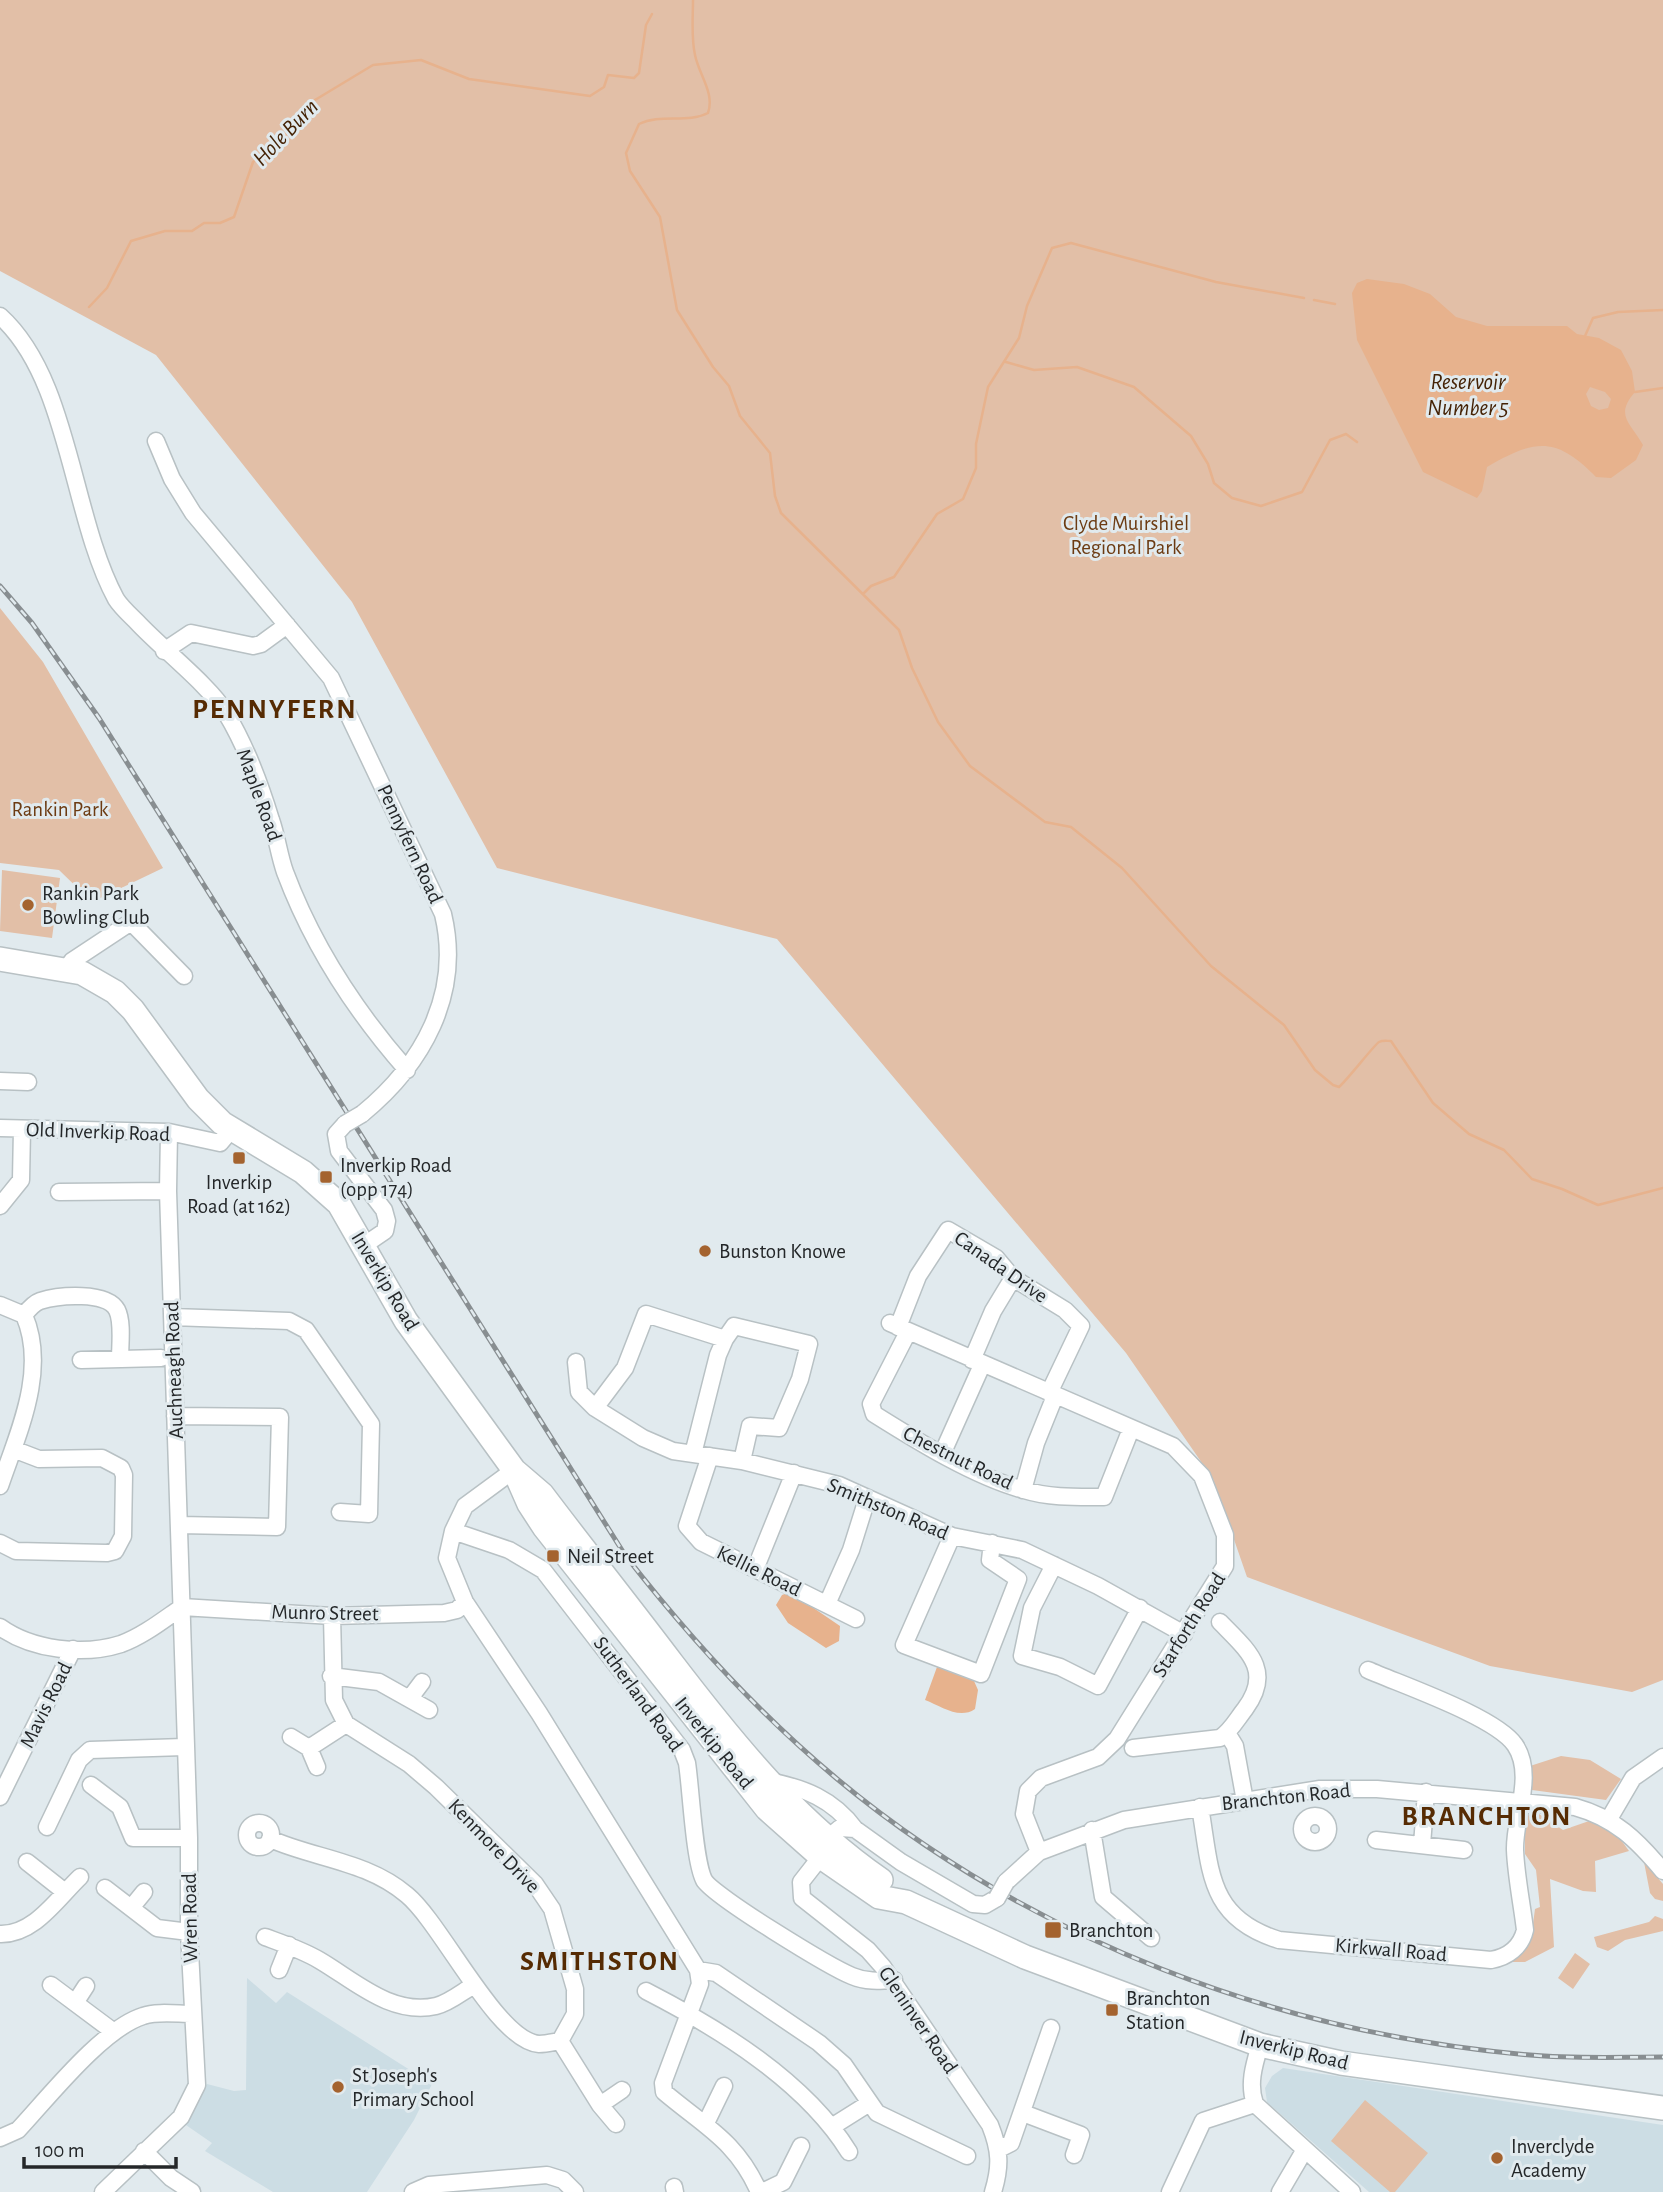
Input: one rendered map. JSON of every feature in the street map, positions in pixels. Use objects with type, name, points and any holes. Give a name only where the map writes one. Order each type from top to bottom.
[{"type":"highway","name":"Inverkip Road","points":[[0,959],[66,969],[100,981],[125,1001],[198,1099],[231,1130],[303,1172],[339,1204],[406,1321],[514,1470],[529,1504],[594,1594],[767,1809],[826,1850],[888,1885],[906,1902]]},
{"type":"highway","name":"Inverkip Road","points":[[514,1470],[542,1494],[717,1724],[826,1850],[879,1897],[906,1902],[1025,1957],[1260,2045],[1341,2063],[1663,2108]]},
{"type":"street","name":"Maple Road","points":[[0,316],[9,324],[42,375],[89,534],[117,600],[164,652],[218,701],[227,714],[253,768],[285,871],[307,922],[354,1006],[407,1070]]},
{"type":"street","name":"Pennyfern Road","points":[[156,441],[172,479],[192,513],[331,678],[429,879],[443,914],[448,954],[440,1005],[430,1036],[407,1070],[362,1114],[345,1124],[336,1134],[339,1151],[384,1210],[387,1221],[385,1231],[363,1246]]},
{"type":"street","points":[[164,652],[191,633],[253,646],[287,625]]},
{"type":"street","points":[[66,969],[72,961],[131,922],[184,976]]},
{"type":"street","points":[[0,1081],[28,1082]]},
{"type":"street","name":"Old Inverkip Road","points":[[0,1128],[169,1132],[220,1143],[231,1130]]},
{"type":"street","points":[[0,1206],[21,1180],[22,1129]]},
{"type":"street","name":"Auchneagh Road","points":[[169,1132],[168,1191],[182,1608]]},
{"type":"street","points":[[59,1192],[168,1191]]},
{"type":"street","name":"Canada Drive","points":[[899,1328],[918,1276],[948,1230],[996,1258],[1013,1278],[1065,1310],[1081,1326],[1052,1395]]},
{"type":"street","points":[[943,1452],[993,1311],[1013,1278]]},
{"type":"street","points":[[23,1315],[38,1301],[101,1298],[111,1302],[119,1312],[120,1359]]},
{"type":"street","points":[[0,1305],[23,1315],[30,1329],[30,1392],[0,1486]]},
{"type":"street","points":[[595,1408],[625,1368],[646,1314],[724,1339]]},
{"type":"street","points":[[172,1317],[289,1321],[306,1330],[371,1424],[369,1514],[340,1512]]},
{"type":"street","points":[[694,1454],[718,1354],[733,1325],[808,1344],[800,1379],[779,1428],[750,1426],[742,1461]]},
{"type":"street","name":"Starforth Road","points":[[899,1328],[1173,1446],[1202,1476],[1225,1535],[1225,1566],[1117,1739],[1098,1757],[1041,1779],[1028,1791],[1024,1814],[1039,1852]]},
{"type":"street","name":"Chestnut Road","points":[[899,1328],[872,1404],[874,1414],[980,1474],[1023,1490],[1055,1496],[1104,1497],[1131,1429]]},
{"type":"street","points":[[81,1360],[161,1358]]},
{"type":"street","name":"Smithston Road","points":[[576,1362],[579,1392],[595,1408],[643,1438],[673,1451],[742,1461],[839,1485],[952,1536],[971,1542],[992,1543],[1022,1550],[1140,1608],[1184,1634]]},
{"type":"street","points":[[1023,1490],[1052,1395]]},
{"type":"street","points":[[176,1416],[280,1417],[277,1527],[179,1525]]},
{"type":"street","points":[[0,1543],[16,1551],[107,1553],[115,1551],[120,1545],[125,1526],[124,1475],[113,1462],[102,1458],[39,1459],[13,1449]]},
{"type":"street","name":"Kellie Road","points":[[710,1456],[687,1526],[709,1546],[856,1619]]},
{"type":"street","points":[[514,1470],[465,1506],[453,1531],[447,1558],[465,1602],[539,1713],[698,1970],[700,1984],[663,2083],[664,2092],[706,2123],[735,2149],[761,2192],[783,2182],[801,2146]]},
{"type":"street","points":[[756,1567],[774,1529],[794,1473]]},
{"type":"street","name":"Kellie Road","points":[[827,1604],[851,1550],[867,1499]]},
{"type":"street","name":"Sutherland Road","points":[[453,1531],[509,1550],[543,1570],[682,1750],[687,1763],[701,1866],[706,1883],[754,1918],[850,1976],[871,1982],[894,1980]]},
{"type":"street","points":[[952,1536],[904,1645],[981,1674],[1017,1579],[990,1560],[992,1543]]},
{"type":"street","points":[[1054,1565],[1032,1608],[1022,1656],[1059,1667],[1098,1685],[1140,1608]]},
{"type":"street","name":"Munro Street","points":[[182,1608],[332,1616],[444,1613],[457,1610],[465,1602]]},
{"type":"street","points":[[0,1627],[31,1643],[73,1650],[120,1644],[145,1633],[182,1608]]},
{"type":"street","name":"Wren Road","points":[[103,2192],[181,2117],[193,2096],[197,2073],[188,1932],[189,1838],[184,1747],[182,1608]]},
{"type":"street","points":[[309,1748],[346,1724],[334,1700],[331,1676],[332,1616]]},
{"type":"street","points":[[1133,1748],[1152,1739],[1213,1741],[1227,1733],[1254,1696],[1258,1675],[1248,1651],[1220,1622]]},
{"type":"street","points":[[1224,1650],[1235,1637]]},
{"type":"street","name":"Mavis Road","points":[[0,1797],[73,1650]]},
{"type":"street","points":[[1368,1670],[1493,1725],[1508,1736],[1522,1760],[1521,1801]]},
{"type":"street","points":[[331,1676],[379,1682],[429,1710]]},
{"type":"street","points":[[410,1698],[422,1682]]},
{"type":"street","name":"Kenmore Drive","points":[[346,1724],[409,1764],[536,1884],[552,1909],[575,1989],[575,2014],[560,2041]]},
{"type":"street","points":[[1227,1733],[1236,1746],[1245,1801]]},
{"type":"street","points":[[291,1737],[309,1748],[317,1767]]},
{"type":"street","points":[[47,1828],[79,1760],[90,1750],[184,1747]]},
{"type":"street","points":[[1609,1819],[1633,1778],[1663,1757]]},
{"type":"street","points":[[767,1781],[806,1789],[828,1802],[861,1835],[901,1862],[888,1885]]},
{"type":"street","points":[[91,1786],[124,1801],[133,1838],[189,1838]]},
{"type":"street","name":"Branchton Road","points":[[901,1862],[973,1904],[985,1905],[997,1898],[1006,1882],[1039,1852],[1092,1830],[1124,1821],[1200,1807],[1308,1791],[1377,1789],[1574,1807],[1609,1819],[1625,1829],[1663,1871]]},
{"type":"street","points":[[1308,1791],[1313,1816]]},
{"type":"street","points":[[1422,1845],[1426,1792]]},
{"type":"street","name":"Kirkwall Road","points":[[1200,1807],[1214,1888],[1234,1915],[1264,1935],[1279,1940],[1491,1960],[1503,1958],[1524,1937],[1515,1849],[1521,1801]]},
{"type":"street","points":[[826,1850],[834,1833],[840,1828],[861,1835]]},
{"type":"street","points":[[1092,1830],[1103,1897],[1152,1938]]},
{"type":"street","points":[[270,1839],[291,1848],[341,1859],[380,1877],[407,1895],[446,1940],[474,1986],[522,2037],[538,2044],[560,2041],[600,2105],[616,2124]]},
{"type":"street","points":[[1376,1840],[1464,1850]]},
{"type":"street","name":"Gleninver Road","points":[[826,1850],[801,1882],[802,1898],[869,1950],[894,1980],[990,2125],[999,2149]]},
{"type":"street","points":[[27,1862],[65,1892]]},
{"type":"street","points":[[0,1934],[15,1934],[27,1929],[80,1877]]},
{"type":"street","points":[[105,1888],[164,1931],[188,1932]]},
{"type":"street","points":[[131,1908],[144,1892]]},
{"type":"street","points":[[265,1937],[289,1945],[394,2004],[416,2008],[438,2006],[474,1986]]},
{"type":"street","points":[[279,1970],[289,1945]]},
{"type":"street","points":[[698,1970],[716,1973],[819,2043],[844,2065],[868,2104],[877,2113],[967,2157]]},
{"type":"street","points":[[51,1985],[114,2032]]},
{"type":"street","points":[[75,2003],[86,1986]]},
{"type":"street","points":[[646,1991],[690,2014],[783,2079],[833,2126],[849,2152]]},
{"type":"street","points":[[0,2138],[18,2130],[114,2032],[145,2015],[192,2014]]},
{"type":"street","points":[[993,2192],[1000,2171],[999,2149],[1011,2143],[1051,2028]]},
{"type":"street","points":[[1260,2045],[1252,2072],[1255,2104],[1352,2192]]},
{"type":"street","points":[[706,2123],[724,2086]]},
{"type":"street","points":[[600,2105],[622,2090]]},
{"type":"street","points":[[833,2126],[868,2104]]},
{"type":"street","points":[[1170,2192],[1203,2121],[1255,2104]]},
{"type":"street","points":[[1023,2113],[1081,2135],[1074,2155]]},
{"type":"street","points":[[144,2151],[171,2178],[192,2192]]},
{"type":"street","points":[[1280,2192],[1304,2151]]},
{"type":"street","points":[[413,2192],[429,2185],[547,2175],[562,2180],[575,2192]]},
{"type":"shaded area","name":"St Joseph's Primary School","points":[[247,1978],[276,2003],[287,1992],[432,2084],[414,2120],[367,2192],[273,2192],[205,2151],[212,2143],[183,2123],[207,2084],[234,2091],[246,2090]]},
{"type":"shaded area","name":"Inverclyde Academy","points":[[1283,2068],[1663,2125],[1663,2192],[1369,2192],[1267,2102],[1265,2088],[1272,2076]]},
{"type":"green space","name":"Clyde Muirshiel Regional Park","points":[[0,0],[1663,0],[1663,1680],[1632,1692],[1490,1666],[1247,1577],[1213,1479],[1126,1353],[777,939],[497,868],[352,602],[156,355],[0,271]]},
{"type":"green space","name":"Rankin Park","points":[[0,608],[43,662],[163,868],[92,902],[59,870],[0,863]]},
{"type":"green space","name":"Rankin Park Bowling Club","points":[[2,870],[60,878],[52,938],[0,931]]},
{"type":"green space","points":[[1561,1756],[1590,1760],[1621,1779],[1606,1800],[1532,1790],[1530,1766]]},
{"type":"green space","points":[[1536,1812],[1563,1830],[1592,1820],[1616,1833],[1629,1851],[1595,1861],[1596,1892],[1583,1891],[1550,1879],[1554,1947],[1525,1962],[1510,1962],[1531,1939],[1535,1909],[1540,1907],[1536,1870],[1525,1854],[1525,1817]]},
{"type":"green space","points":[[1644,1862],[1663,1884],[1663,1901],[1655,1899],[1650,1893]]},
{"type":"green space","points":[[1655,1916],[1663,1919],[1663,1931],[1625,1940],[1608,1951],[1597,1947],[1594,1937],[1649,1922]]},
{"type":"green space","points":[[1575,1953],[1590,1964],[1573,1989],[1558,1978]]},
{"type":"green space","points":[[1365,2100],[1428,2153],[1395,2192],[1390,2192],[1331,2141]]},
{"type":"water","name":"Reservoir Number 5","points":[[1367,279],[1404,284],[1430,294],[1456,317],[1487,326],[1567,326],[1577,334],[1599,338],[1621,350],[1632,371],[1635,392],[1629,400],[1625,414],[1643,445],[1636,460],[1611,478],[1596,477],[1569,454],[1557,448],[1532,447],[1487,467],[1482,491],[1477,498],[1423,472],[1357,340],[1352,293],[1357,283]],"holes":[[[1590,387],[1605,392],[1611,399],[1608,408],[1599,410],[1591,406],[1586,394]]]},
{"type":"water","points":[[790,1592],[840,1626],[839,1641],[826,1648],[788,1623],[776,1605],[782,1595]]},
{"type":"water","points":[[937,1667],[974,1681],[978,1690],[975,1709],[956,1713],[925,1700]]},
{"type":"waterway","points":[[693,0],[694,48],[708,91],[708,113],[691,118],[656,119],[639,124],[626,153],[630,171],[660,217],[677,310],[713,367],[729,386],[740,416],[770,453],[775,496],[781,513],[899,630],[912,668],[938,722],[970,766],[1045,822],[1071,827],[1122,868],[1211,966],[1284,1025],[1315,1070],[1333,1085],[1339,1087],[1379,1042],[1391,1041],[1433,1103],[1469,1134],[1504,1150],[1532,1179],[1598,1205],[1663,1188]]},
{"type":"waterway","name":"Hole Burn","points":[[89,307],[107,288],[131,241],[165,231],[192,231],[204,223],[220,223],[234,217],[253,162],[282,139],[310,103],[373,65],[421,60],[469,79],[590,96],[604,87],[608,75],[634,78],[639,73],[646,25],[652,14]]},
{"type":"waterway","points":[[863,594],[871,586],[894,577],[937,514],[963,499],[976,468],[976,444],[988,387],[1019,338],[1027,306],[1052,248],[1071,243],[1216,282],[1304,298]]},
{"type":"waterway","points":[[1314,300],[1335,304]]},
{"type":"waterway","points":[[1585,336],[1593,318],[1618,312],[1663,310]]},
{"type":"waterway","points":[[1006,362],[1034,370],[1077,367],[1134,387],[1191,436],[1208,464],[1214,483],[1232,498],[1261,506],[1302,492],[1330,440],[1346,434],[1357,442]]},
{"type":"waterway","points":[[1635,392],[1663,388]]},
{"type":"railway","points":[[0,586],[32,623],[99,718],[625,1555],[673,1615],[725,1672],[807,1753],[911,1835],[991,1886],[1074,1931],[1162,1969],[1251,2001],[1343,2025],[1436,2044],[1547,2056],[1663,2057]]},
{"type":"place","name":"Rankin Park Bowling Club","points":[[28,905]]},
{"type":"place","name":"Inverkip Road (at 162)","points":[[239,1158]]},
{"type":"place","name":"Inverkip Road (opp 174)","points":[[326,1177]]},
{"type":"place","name":"Bunston Knowe","points":[[705,1251]]},
{"type":"place","name":"Neil Street","points":[[553,1556]]},
{"type":"place","name":"Branchton","points":[[1053,1930]]},
{"type":"place","name":"Branchton Station","points":[[1112,2010]]},
{"type":"place","name":"St Joseph's Primary School","points":[[338,2087]]},
{"type":"place","name":"Inverclyde Academy","points":[[1497,2158]]},
{"type":"district","name":"PENNYFERN","points":[[275,710]]},
{"type":"district","name":"BRANCHTON","points":[[1487,1817]]},
{"type":"district","name":"SMITHSTON","points":[[600,1962]]}]
